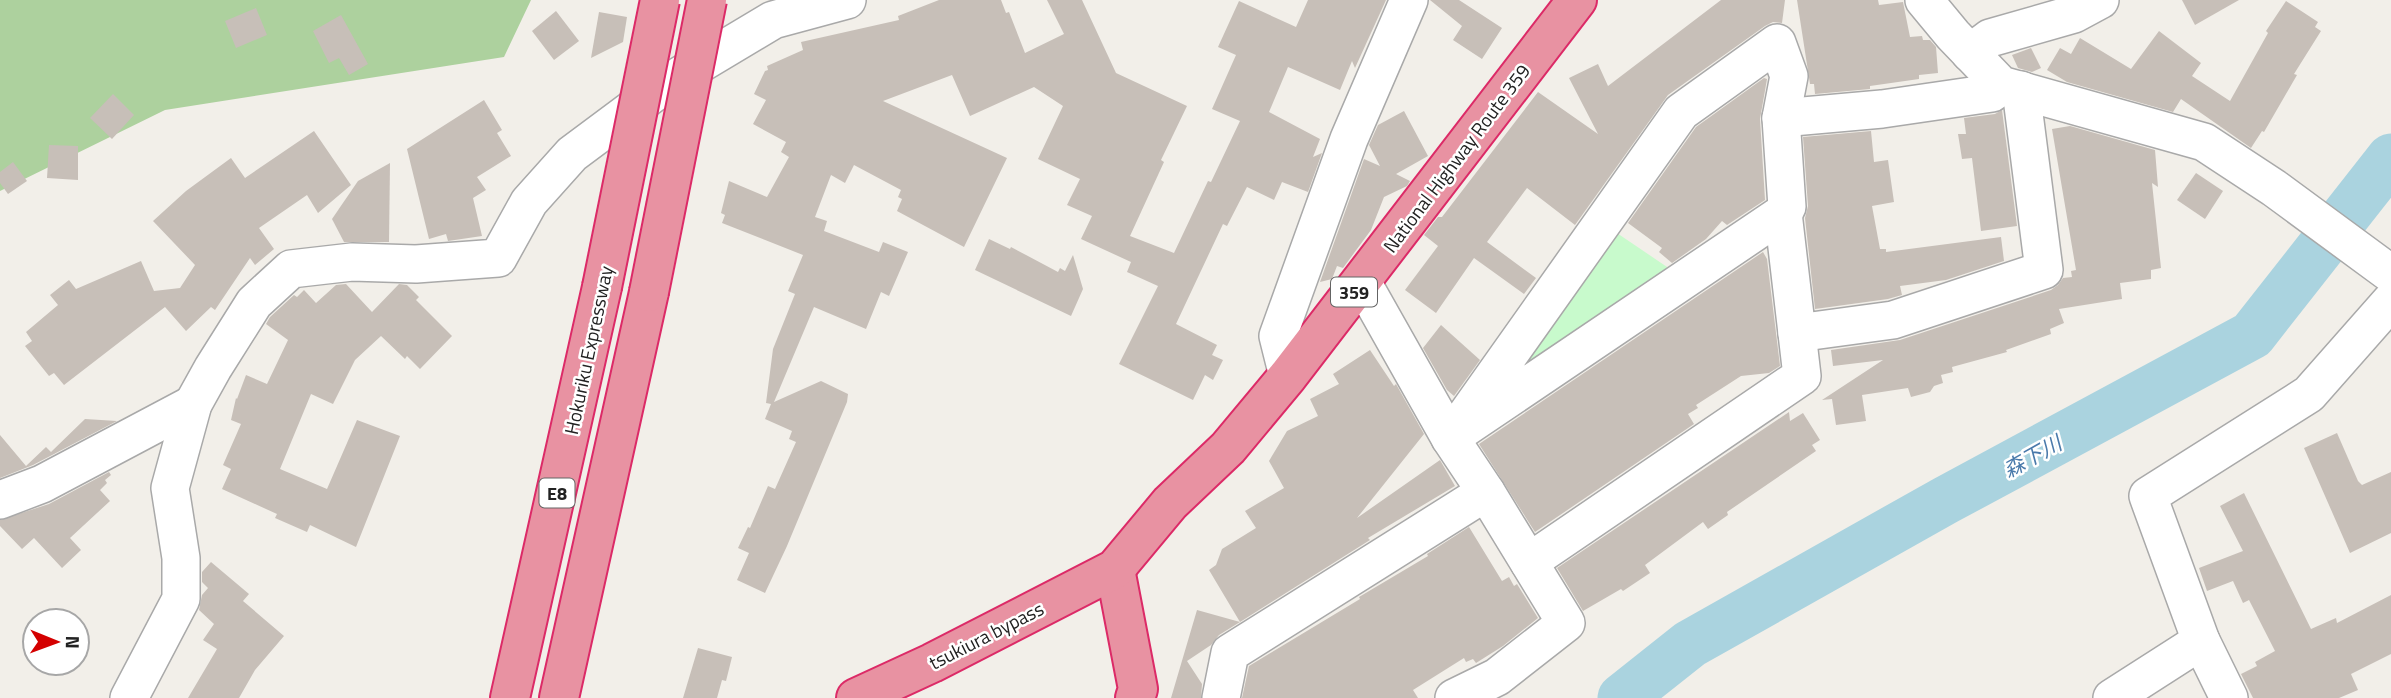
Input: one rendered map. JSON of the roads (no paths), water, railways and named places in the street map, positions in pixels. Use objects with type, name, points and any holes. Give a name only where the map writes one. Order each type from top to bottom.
[{"type":"highway","name":"Hokuriku Expressway","points":[[510,698],[603,287],[660,0]]},
{"type":"highway","name":"E8","points":[[559,698],[649,292],[707,0]]},
{"type":"highway","name":"National Highway Route 359","points":[[1115,569],[1170,503],[1228,448],[1288,376],[1577,0]]},
{"type":"highway","name":"tsukiura bypass","points":[[856,698],[932,663],[1115,569]]},
{"type":"highway","points":[[1115,569],[1138,689],[1135,698]]},
{"type":"street","points":[[129,698],[181,599],[181,558],[170,488],[193,404],[254,303],[291,268],[352,262],[416,264],[498,258],[529,201],[572,154],[666,84],[773,20],[847,0]]},
{"type":"street","points":[[1288,376],[1278,336],[1349,139],[1409,0]]},
{"type":"street","points":[[1924,0],[1970,52],[2011,88],[2204,142],[2274,188],[2391,282],[2309,394],[2148,496],[2201,640],[2229,698]]},
{"type":"street","points":[[1970,52],[1990,38],[2074,13],[2100,0]]},
{"type":"street","points":[[1777,43],[1789,76],[1781,118],[1787,207],[1783,213],[1450,438],[1681,113],[1777,43]]},
{"type":"street","points":[[1781,118],[1882,109],[2011,88]]},
{"type":"street","points":[[1797,333],[1893,320],[2044,270],[2011,88]]},
{"type":"street","points":[[1529,562],[1801,376],[1783,213]]},
{"type":"street","points":[[1362,282],[1450,438],[1566,623],[1497,677],[1454,698]]},
{"type":"street","points":[[0,500],[42,484],[193,404]]},
{"type":"street","points":[[1221,698],[1230,653],[1486,492]]},
{"type":"street","points":[[2112,698],[2201,640]]},
{"type":"waterway","name":"森下川","points":[[1622,698],[1690,644],[1946,500],[2252,335],[2391,158]]}]
